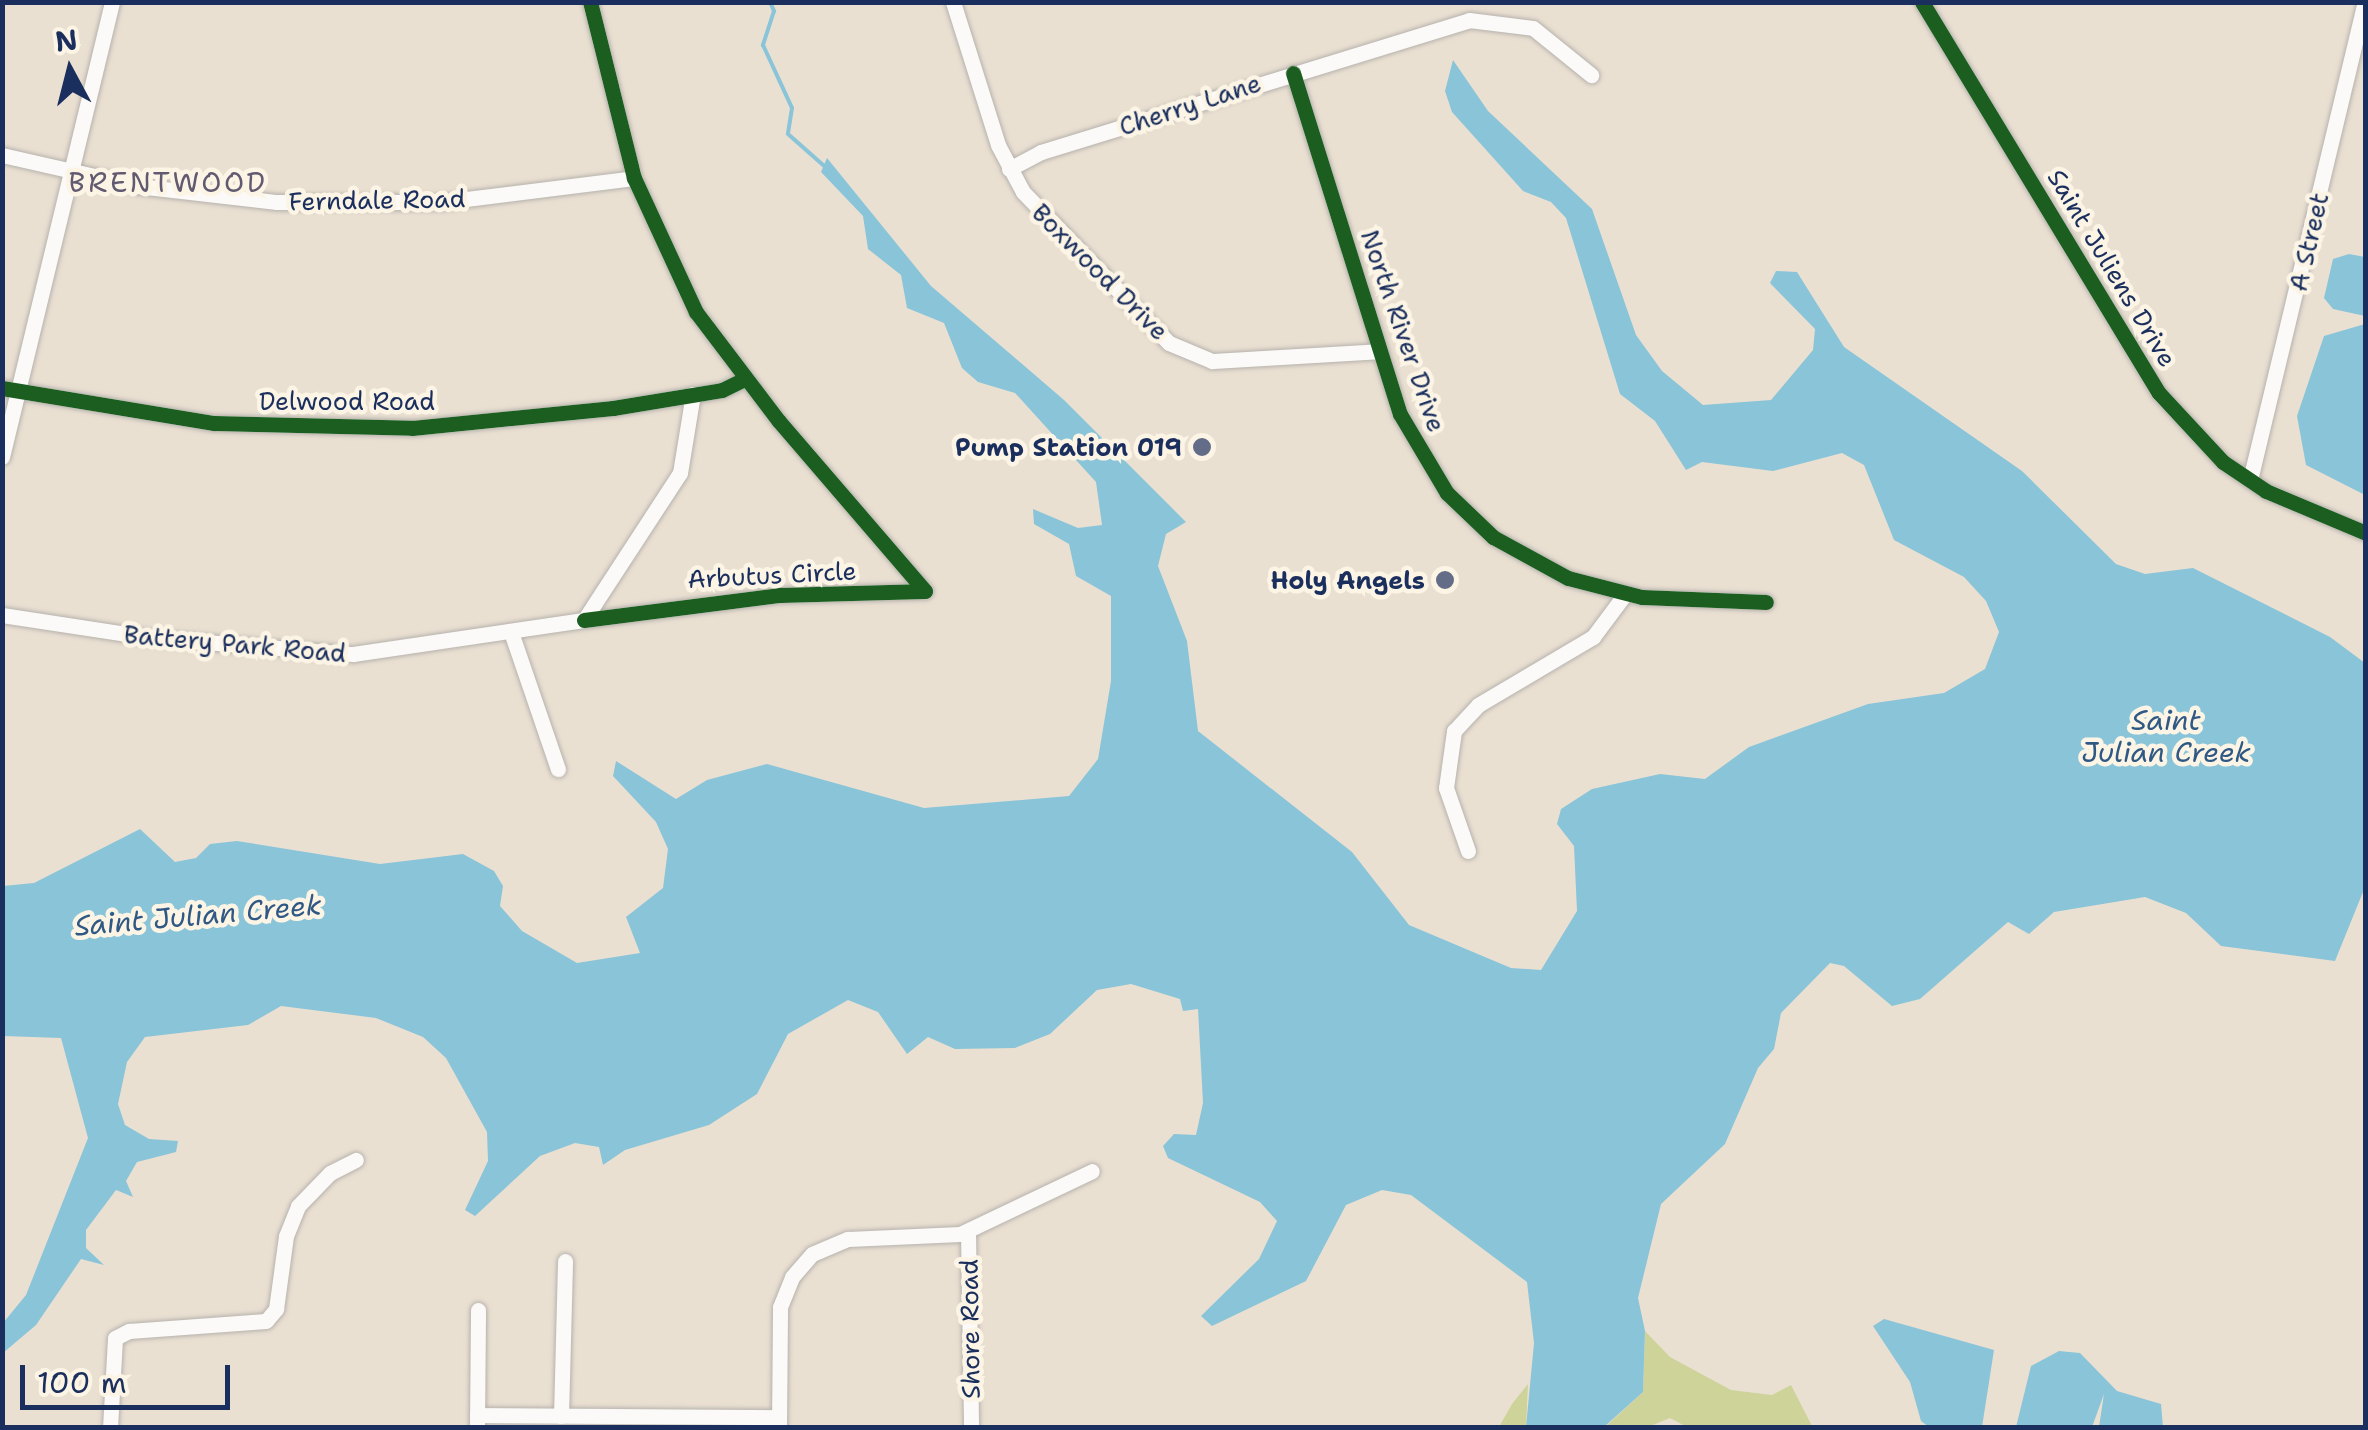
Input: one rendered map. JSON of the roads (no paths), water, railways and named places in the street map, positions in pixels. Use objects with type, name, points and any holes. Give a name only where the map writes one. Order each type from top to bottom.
[{"type":"street","points":[[2,456],[10,390],[72,173],[112,2]]},
{"type":"street","points":[[584,620],[680,473],[693,394],[745,379],[696,312],[634,178],[590,2]]},
{"type":"street","name":"Boxwood Drive","points":[[953,2],[1009,169],[1049,223],[1185,353],[1212,361],[1379,351]]},
{"type":"street","name":"Saint Juliens Drive","points":[[1922,2],[2135,359],[2223,462],[2250,480],[2366,533]]},
{"type":"street","name":"A Street","points":[[2250,480],[2365,2]]},
{"type":"street","name":"Cherry Lane","points":[[1009,169],[1041,152],[1448,24],[1488,19],[1549,36],[1592,74]]},
{"type":"street","name":"North River Drive","points":[[1293,72],[1379,351],[1412,440],[1464,512],[1520,555],[1625,594],[1766,602]]},
{"type":"street","name":"Ferndale Road","points":[[2,155],[72,173],[179,192],[374,205],[634,178]]},
{"type":"street","name":"Arbutus Circle","points":[[584,620],[780,595],[925,591],[745,379]]},
{"type":"street","name":"Delwood Road","points":[[10,390],[168,418],[315,428],[483,423],[693,394]]},
{"type":"street","points":[[1468,851],[1446,788],[1454,730],[1478,704],[1593,637],[1625,594]]},
{"type":"street","name":"Battery Park Road","points":[[2,615],[145,637],[329,654],[410,650],[584,620]]},
{"type":"street","points":[[511,632],[558,769]]},
{"type":"street","points":[[110,1428],[115,1338],[176,1328],[258,1323],[273,1315],[286,1236],[298,1206],[330,1173],[356,1160]]},
{"type":"street","points":[[478,1310],[477,1421],[561,1416],[779,1422],[780,1308],[800,1265],[848,1239],[939,1238],[968,1231],[1092,1170]]},
{"type":"street","name":"Shore Road","points":[[968,1231],[971,1428]]},
{"type":"street","points":[[561,1416],[565,1260]]},
{"type":"water","name":"Saint Julian Creek","points":[[1453,60],[1488,111],[1592,209],[1636,335],[1662,371],[1703,405],[1771,400],[1813,350],[1815,329],[1770,283],[1776,271],[1797,272],[1844,347],[2022,471],[2116,564],[2145,574],[2193,568],[2330,637],[2365,663],[2365,887],[2335,961],[2221,946],[2186,913],[2145,897],[2054,912],[2029,934],[2008,922],[1920,999],[1892,1006],[1844,966],[1830,963],[1781,1013],[1774,1049],[1758,1068],[1725,1144],[1661,1204],[1638,1298],[1645,1331],[1643,1392],[1604,1427],[1526,1427],[1534,1343],[1527,1282],[1411,1195],[1382,1190],[1346,1205],[1306,1281],[1212,1326],[1201,1316],[1259,1259],[1277,1221],[1260,1202],[1168,1158],[1163,1146],[1174,1134],[1196,1135],[1203,1103],[1198,1009],[1183,1011],[1180,999],[1131,984],[1097,990],[1050,1034],[1015,1048],[955,1049],[928,1037],[907,1054],[878,1012],[848,1000],[788,1034],[757,1094],[709,1125],[625,1150],[603,1165],[599,1147],[575,1143],[540,1156],[475,1216],[465,1210],[488,1161],[487,1132],[446,1058],[423,1037],[376,1018],[281,1006],[248,1025],[145,1037],[127,1062],[118,1104],[125,1125],[149,1139],[178,1141],[176,1152],[137,1162],[126,1181],[133,1197],[116,1190],[86,1230],[86,1248],[104,1265],[81,1259],[36,1325],[3,1353],[3,1323],[26,1295],[88,1138],[61,1038],[3,1036],[3,886],[34,883],[140,829],[175,862],[196,858],[210,844],[237,841],[380,864],[463,854],[494,871],[503,886],[500,906],[522,931],[577,963],[640,953],[626,917],[663,888],[668,849],[656,822],[613,776],[616,761],[676,799],[707,780],[767,764],[924,808],[1069,796],[1098,759],[1111,681],[1111,596],[1076,576],[1069,544],[1034,524],[1033,509],[1078,528],[1102,525],[1096,482],[1015,393],[978,382],[962,368],[944,323],[907,308],[901,275],[868,249],[863,216],[821,172],[827,158],[931,286],[1064,400],[1186,522],[1166,534],[1158,566],[1187,641],[1198,731],[1352,852],[1409,925],[1511,968],[1541,970],[1577,911],[1574,846],[1557,824],[1561,809],[1592,789],[1660,774],[1705,779],[1749,747],[1868,704],[1944,693],[1985,669],[1999,632],[1986,601],[1964,577],[1894,540],[1864,465],[1842,453],[1773,471],[1702,462],[1686,470],[1655,421],[1620,394],[1566,218],[1551,202],[1523,191],[1452,112],[1445,91]]},
{"type":"water","points":[[2349,254],[2365,257],[2365,316],[2333,309],[2324,298],[2333,259]]},
{"type":"water","points":[[2366,324],[2365,495],[2306,465],[2297,416],[2324,336]]},
{"type":"water","points":[[1884,1319],[1994,1350],[1982,1427],[1929,1427],[1921,1421],[1910,1382],[1873,1326]]},
{"type":"water","points":[[2059,1351],[2080,1353],[2117,1391],[2161,1404],[2163,1427],[2099,1427],[2104,1394],[2092,1427],[2016,1427],[2031,1366]]},
{"type":"waterway","points":[[770,2],[774,11],[763,45],[792,108],[788,134],[824,166]]},
{"type":"place","name":"Pump Station 019","points":[[1202,447]]},
{"type":"place","name":"Holy Angels","points":[[1445,580]]},
{"type":"district","name":"BRENTWOOD","points":[[168,182]]}]
